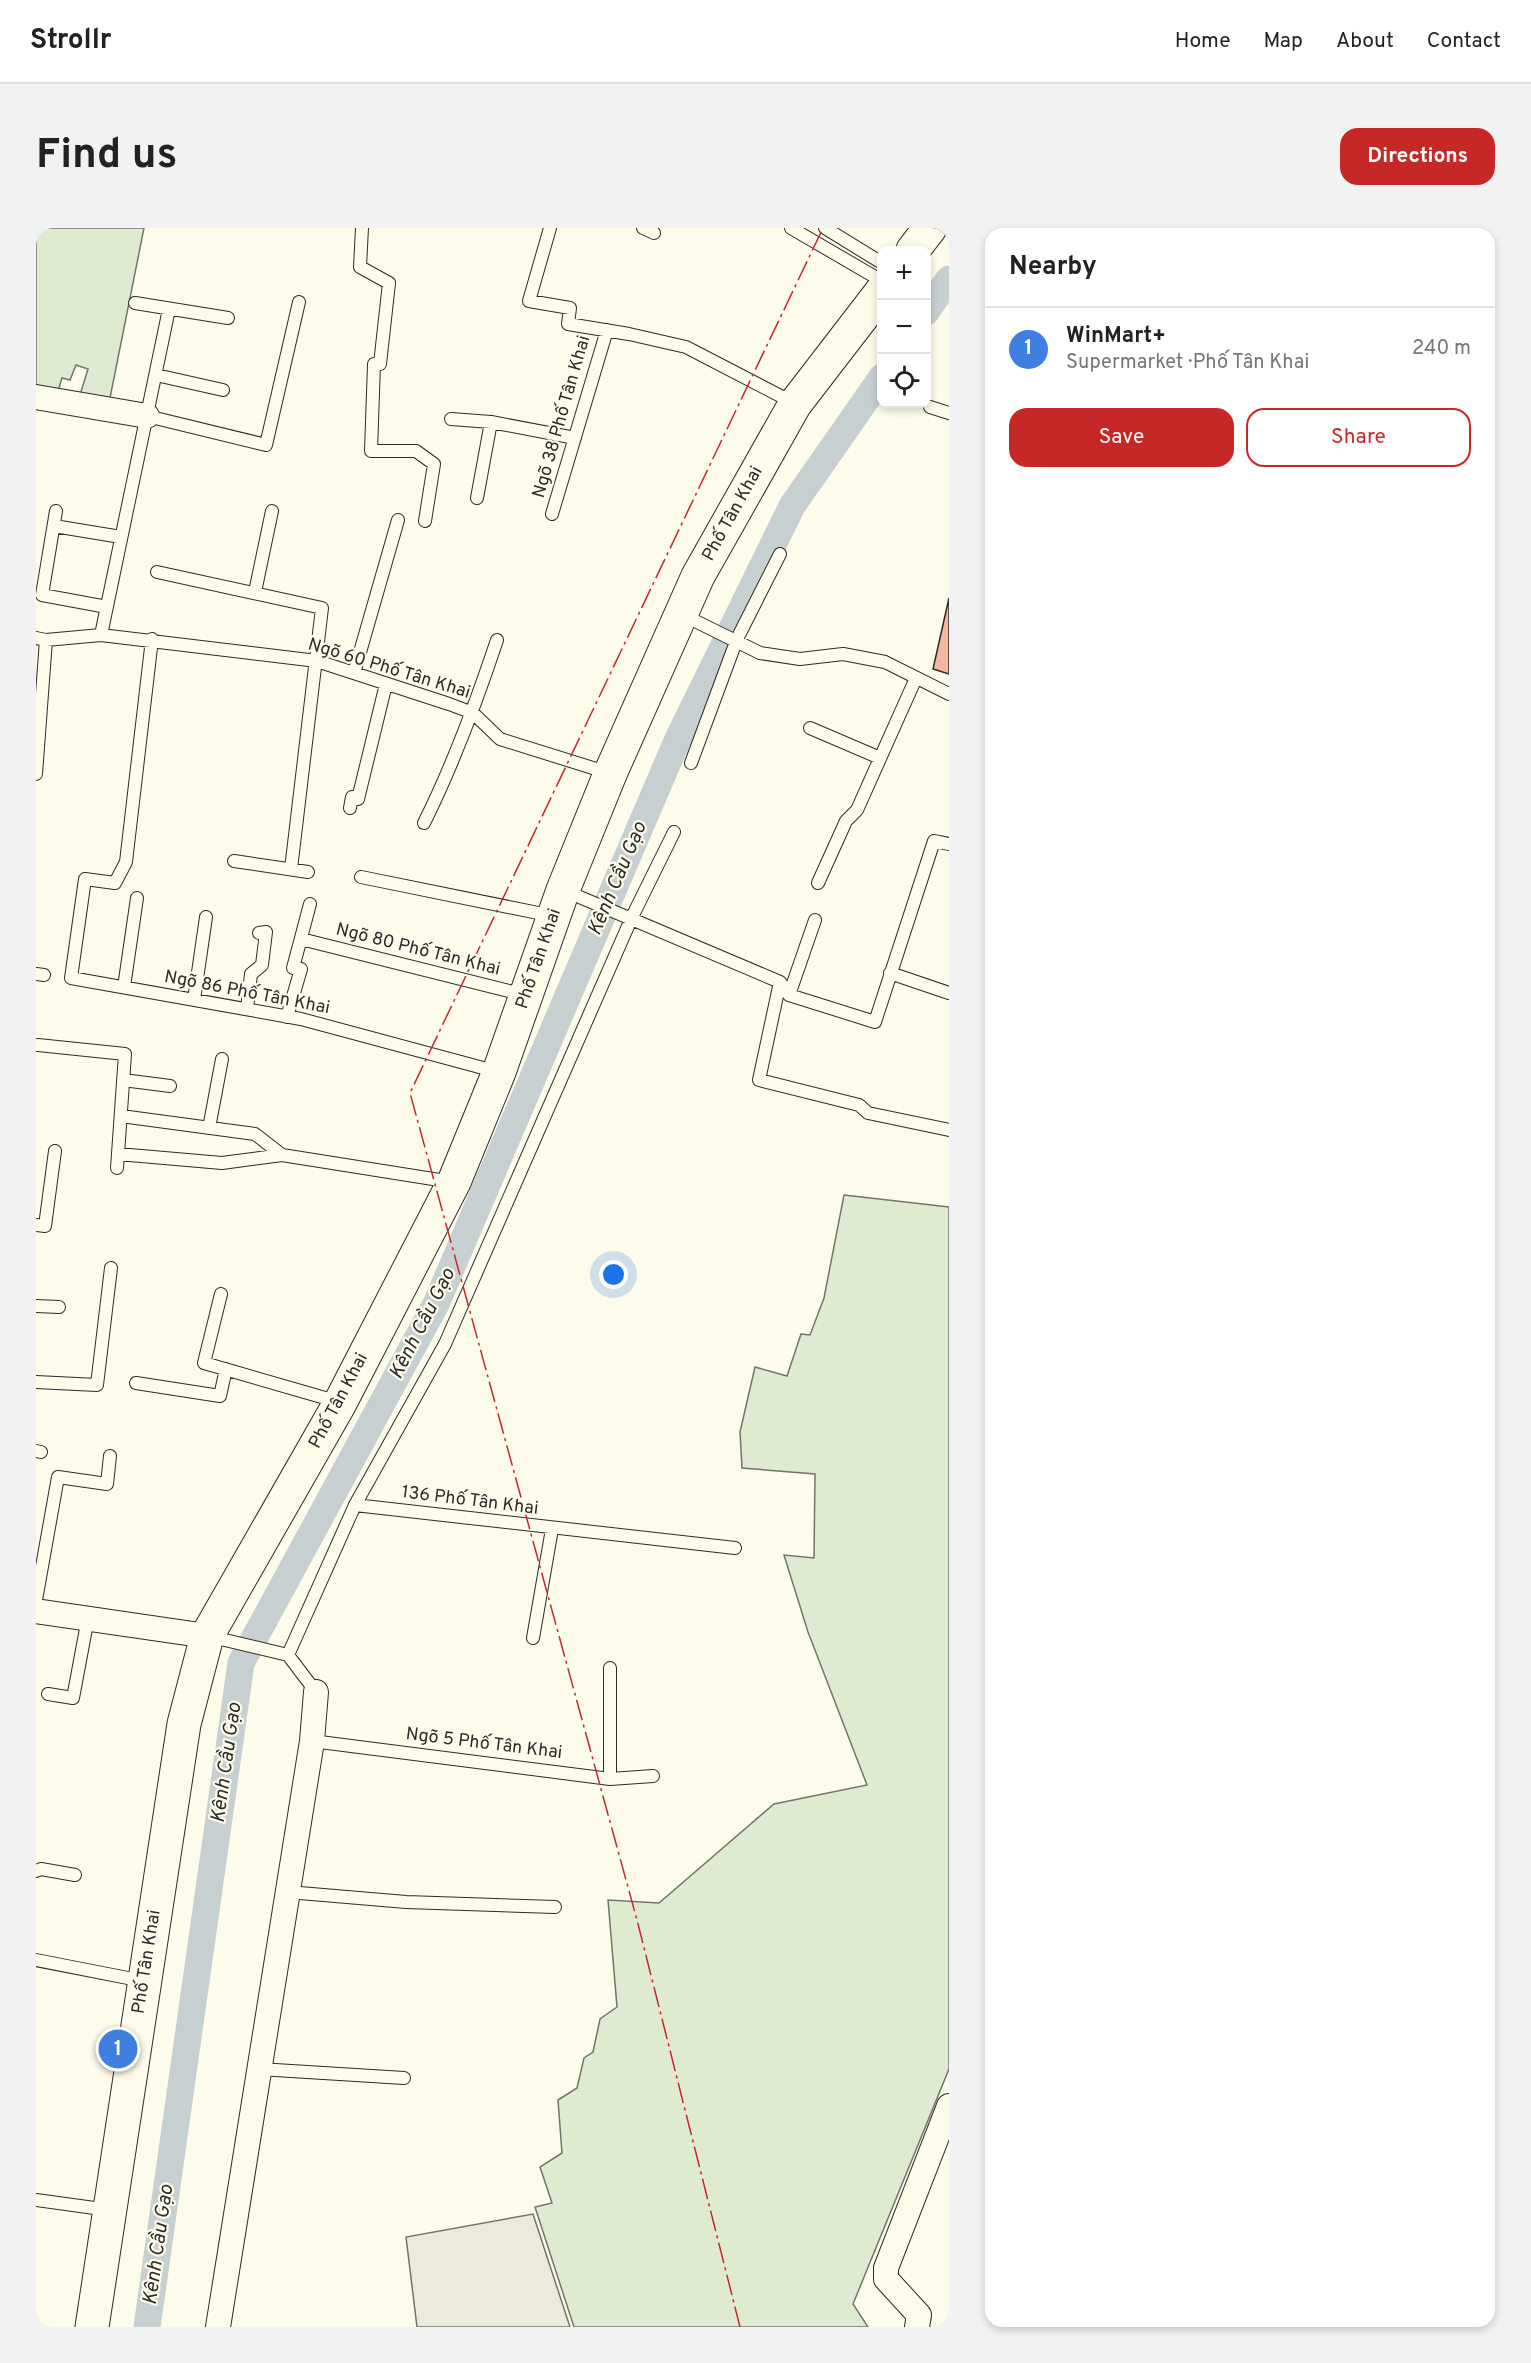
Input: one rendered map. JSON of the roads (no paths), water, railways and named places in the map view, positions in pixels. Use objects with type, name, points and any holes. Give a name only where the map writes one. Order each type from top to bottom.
[{"type":"street","points":[[916,246],[930,228]]},
{"type":"street","name":"Phố Tân Khai","points":[[92,2327],[184,1724],[217,1638],[454,1182],[499,1072],[526,995],[567,901],[610,774],[690,618],[698,576],[795,404],[877,297]]},
{"type":"street","points":[[36,397],[147,416]]},
{"type":"street","points":[[36,1611],[217,1638]]},
{"type":"street","points":[[218,2327],[312,1740],[316,1692]]},
{"type":"street","points":[[917,2327],[919,2315],[886,2279],[886,2268],[949,2106]]},
{"type":"lane","points":[[362,228],[360,267],[389,283],[380,364],[374,364],[371,452],[416,451],[434,464],[425,520]]},
{"type":"lane","name":"Ngõ 38 Phố Tân Khai","points":[[550,228],[529,301],[570,309],[568,324],[686,347],[795,404]]},
{"type":"lane","points":[[791,228],[877,278]]},
{"type":"lane","points":[[825,228],[877,260]]},
{"type":"lane","points":[[147,416],[266,445],[299,302]]},
{"type":"lane","points":[[135,303],[228,318]]},
{"type":"lane","points":[[101,634],[169,309]]},
{"type":"lane","name":"Ngõ 38 Phố Tân Khai","points":[[552,514],[607,330]]},
{"type":"lane","points":[[156,375],[223,390]]},
{"type":"lane","points":[[931,407],[949,413]]},
{"type":"lane","points":[[451,419],[491,422],[575,438]]},
{"type":"lane","points":[[477,498],[491,422]]},
{"type":"lane","points":[[56,511],[42,595],[107,607]]},
{"type":"lane","points":[[255,592],[272,511]]},
{"type":"lane","points":[[354,674],[398,520]]},
{"type":"lane","points":[[54,526],[121,537]]},
{"type":"lane","points":[[691,764],[735,639],[780,554]]},
{"type":"lane","points":[[157,572],[322,608],[291,869]]},
{"type":"lane","points":[[690,618],[760,653],[800,659],[843,654],[885,662],[949,694]]},
{"type":"lane","name":"Ngõ 60 Phố Tân Khai","points":[[41,639],[101,634],[316,661],[473,714],[500,739],[610,774]]},
{"type":"lane","points":[[36,774],[41,639]]},
{"type":"lane","name":"Ngõ 86 Phố Tân Khai","points":[[152,639],[126,862],[115,883],[85,879],[71,978],[287,1017],[499,1072]]},
{"type":"lane","points":[[424,823],[449,772],[473,714],[497,640]]},
{"type":"lane","points":[[818,883],[846,821],[857,810],[916,678]]},
{"type":"lane","points":[[350,808],[352,797],[358,799],[386,684]]},
{"type":"lane","points":[[810,728],[880,758]]},
{"type":"lane","points":[[282,1654],[355,1505],[445,1344],[632,917],[674,832]]},
{"type":"lane","points":[[362,877],[567,901],[618,912],[780,982],[789,995],[875,1022],[934,841],[949,844]]},
{"type":"lane","points":[[234,861],[308,872]]},
{"type":"lane","points":[[124,987],[137,897]]},
{"type":"lane","points":[[287,1017],[301,969],[293,968],[310,904]]},
{"type":"lane","points":[[194,1000],[206,917]]},
{"type":"lane","points":[[789,995],[814,920]]},
{"type":"lane","points":[[247,1010],[251,974],[262,965],[266,932],[259,933]]},
{"type":"lane","name":"Ngõ 80 Phố Tân Khai","points":[[301,939],[526,995]]},
{"type":"lane","points":[[890,973],[949,993]]},
{"type":"lane","points":[[780,982],[759,1080],[859,1105],[868,1113],[949,1130]]},
{"type":"lane","points":[[38,1045],[125,1054],[117,1168]]},
{"type":"lane","points":[[209,1128],[222,1059]]},
{"type":"lane","points":[[123,1080],[170,1086]]},
{"type":"lane","points":[[121,1116],[255,1134],[282,1155]]},
{"type":"lane","points":[[36,1225],[45,1226],[55,1151]]},
{"type":"lane","points":[[118,1154],[222,1163],[282,1155],[454,1182]]},
{"type":"lane","points":[[36,1382],[97,1385],[111,1268]]},
{"type":"lane","points":[[221,1294],[204,1363],[340,1403]]},
{"type":"lane","points":[[36,1306],[59,1307]]},
{"type":"lane","points":[[136,1383],[220,1396],[226,1369]]},
{"type":"lane","points":[[36,1600],[58,1477],[107,1484],[110,1456]]},
{"type":"lane","name":"136 Phố Tân Khai","points":[[355,1505],[735,1548]]},
{"type":"lane","points":[[533,1638],[552,1529]]},
{"type":"lane","points":[[48,1694],[73,1698],[88,1618]]},
{"type":"lane","points":[[217,1638],[282,1654],[316,1692]]},
{"type":"lane","points":[[610,1668],[610,1779]]},
{"type":"lane","name":"Ngõ 5 Phố Tân Khai","points":[[312,1740],[610,1779],[652,1776]]},
{"type":"lane","points":[[36,1871],[40,1869],[75,1875]]},
{"type":"lane","points":[[288,1892],[406,1902],[555,1907]]},
{"type":"lane","points":[[36,1960],[144,1982]]},
{"type":"lane","points":[[259,2069],[404,2078]]},
{"type":"lane","points":[[36,2200],[110,2210]]},
{"type":"waterway","name":"Kênh Cầu Gạo","points":[[931,305],[949,279]]},
{"type":"waterway","name":"Kênh Cầu Gạo","points":[[147,2327],[241,1663],[436,1304],[677,741],[792,506],[877,384]]},
{"type":"place","name":"WinMart+","points":[[118,2049]]}]
